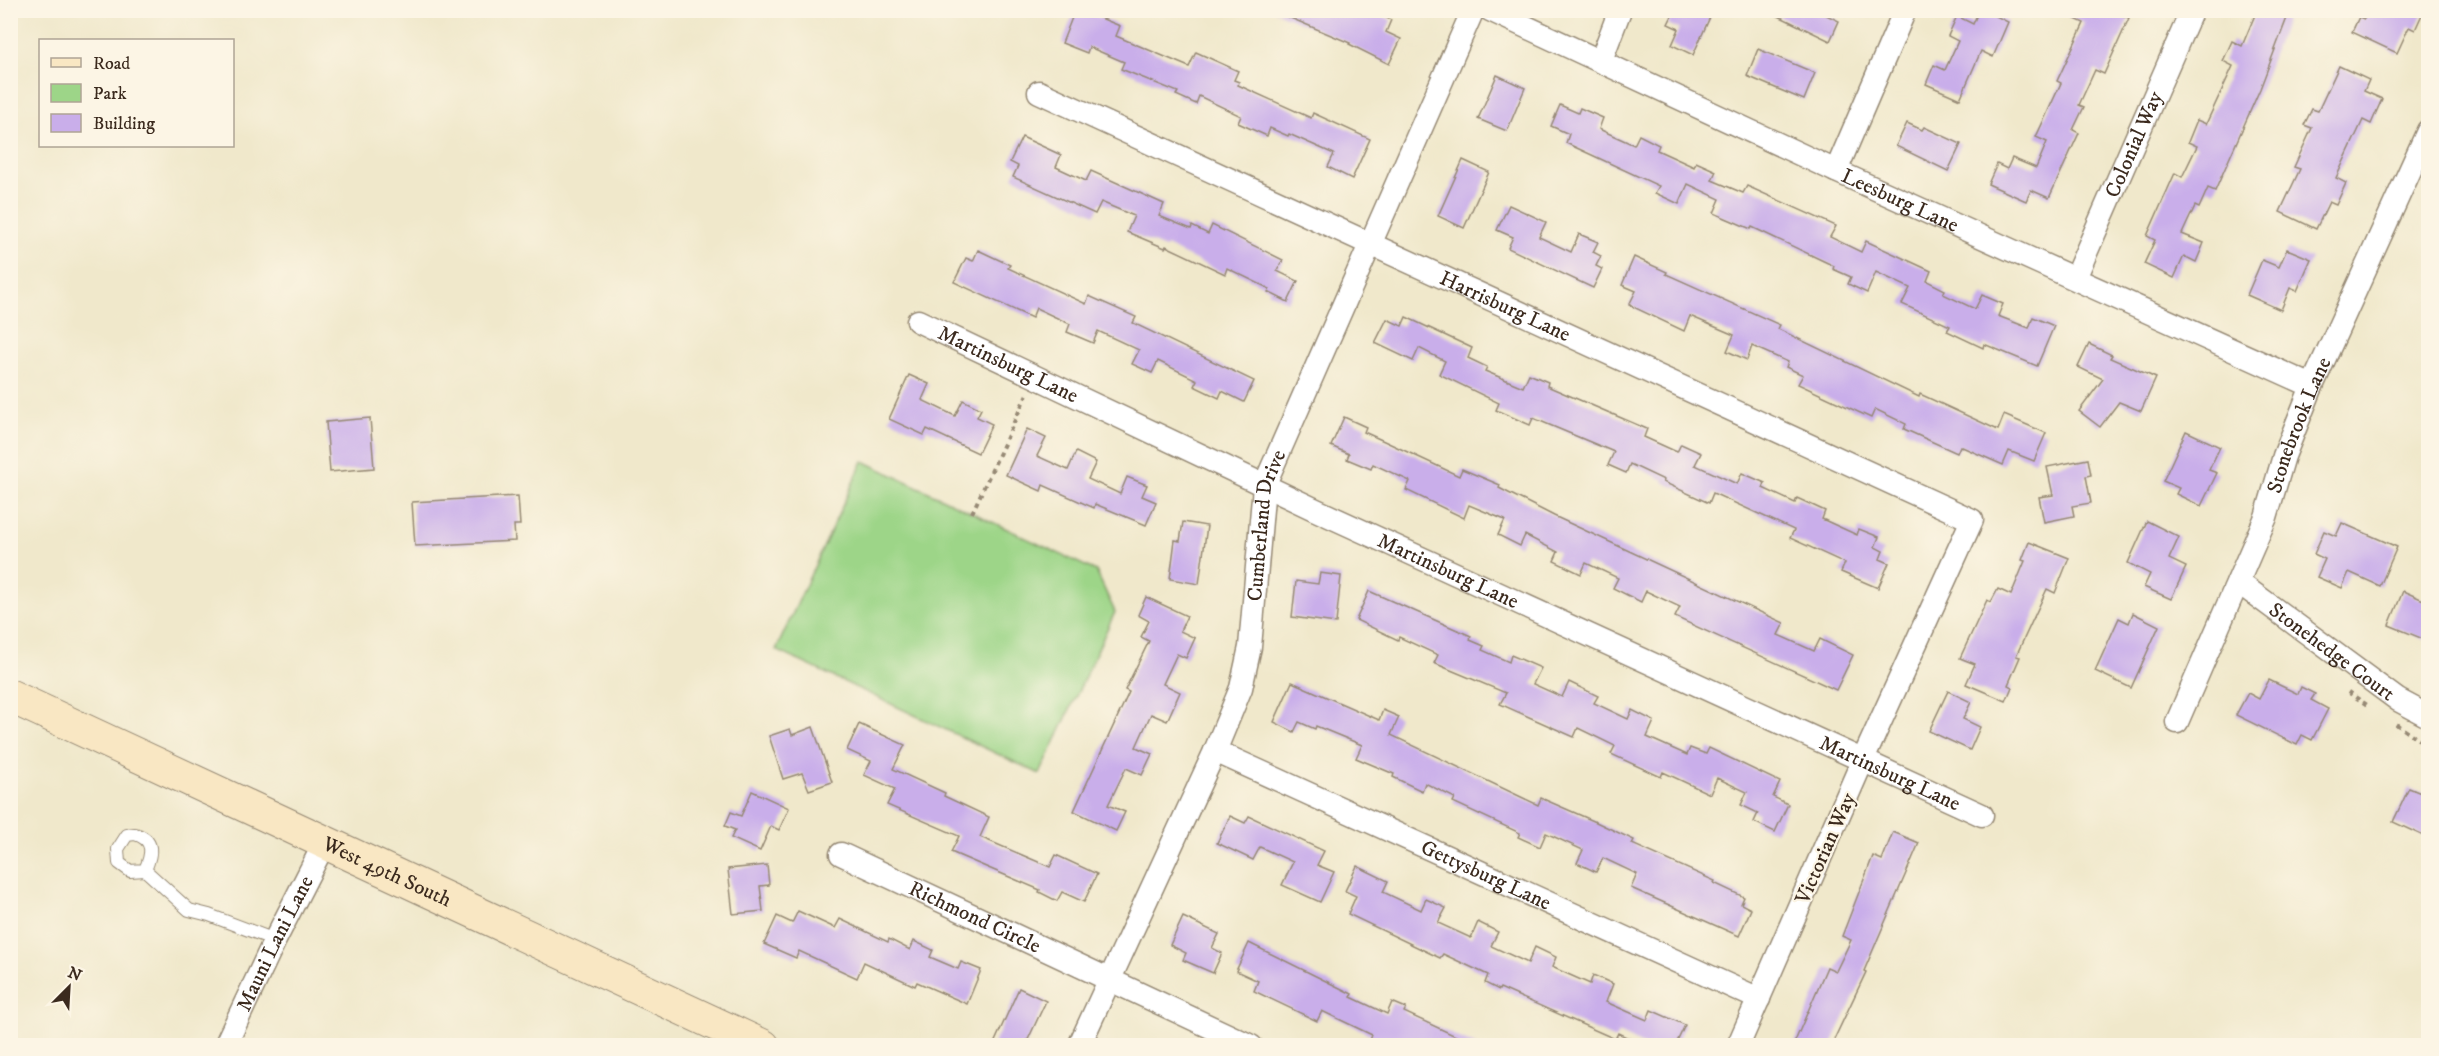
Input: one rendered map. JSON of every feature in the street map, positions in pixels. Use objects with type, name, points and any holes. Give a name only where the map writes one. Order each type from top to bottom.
[{"type":"street","name":"Cumberland Drive","points":[[1079,1046],[1215,751],[1241,688],[1250,647],[1264,486],[1473,10]]},
{"type":"street","name":"Leesburg Lane","points":[[1490,10],[1836,171],[2312,386]]},
{"type":"street","points":[[1601,60],[1620,10]]},
{"type":"street","points":[[1836,171],[1905,10]]},
{"type":"street","name":"Colonial Way","points":[[2075,278],[2192,10]]},
{"type":"street","name":"Harrisburg Lane","points":[[1039,92],[1972,520]]},
{"type":"street","name":"Stonebrook Lane","points":[[2177,722],[2266,517],[2284,456],[2312,386],[2428,131]]},
{"type":"street","name":"Martinsburg Lane","points":[[918,321],[1264,486],[1862,762],[1982,815]]},
{"type":"street","name":"Victorian Way","points":[[1738,1046],[1862,762],[1972,520]]},
{"type":"street","name":"Stonehedge Court","points":[[2238,582],[2398,700],[2428,716]]},
{"type":"street","name":"West 49th South","points":[[10,696],[764,1046]]},
{"type":"street","name":"Gettysburg Lane","points":[[1215,751],[1759,999]]},
{"type":"street","name":"Mauni Lani Lane","points":[[225,1046],[325,842]]},
{"type":"street","name":"Richmond Circle","points":[[841,854],[1251,1046]]},
{"type":"lane","points":[[145,870],[159,881],[177,902],[189,910],[209,915],[275,940]]},
{"type":"path","points":[[972,513],[1027,393]]},
{"type":"green space","points":[[863,461],[1096,571],[1115,612],[1040,774],[776,650]]},
{"type":"building","points":[[1075,10],[1081,10],[1120,26],[1116,36],[1189,67],[1196,52],[1238,71],[1234,80],[1239,82],[1238,85],[1311,118],[1313,113],[1370,139],[1352,179],[1328,167],[1334,154],[1270,128],[1267,136],[1238,123],[1241,116],[1199,96],[1196,104],[1176,95],[1178,92],[1121,69],[1124,62],[1089,47],[1087,53],[1062,43]]},
{"type":"building","points":[[1371,10],[1391,20],[1386,32],[1401,39],[1389,64],[1350,43],[1274,11]]},
{"type":"building","points":[[1675,10],[1697,10],[1710,17],[1693,55],[1672,45],[1679,29],[1668,24]]},
{"type":"building","points":[[1766,10],[1816,10],[1839,21],[1830,41]]},
{"type":"building","points":[[1979,10],[1984,10],[2008,22],[1993,57],[1981,51],[1960,99],[1926,84],[1934,65],[1945,70],[1958,41],[1948,36],[1957,16],[1973,24]]},
{"type":"building","points":[[2056,10],[2111,10],[2129,18],[2104,74],[2095,70],[2079,105],[2084,107],[2073,130],[2079,133],[2049,198],[2031,190],[2026,201],[1988,184],[1997,164],[2007,169],[2012,158],[2036,168],[2047,142],[2036,137],[2061,83],[2057,81],[2084,23]]},
{"type":"building","points":[[2257,10],[2290,10],[2260,89],[2215,191],[2208,188],[2199,208],[2195,206],[2182,234],[2204,243],[2196,262],[2184,256],[2174,278],[2144,264],[2155,240],[2147,236],[2175,173],[2182,177],[2197,146],[2188,142],[2197,120],[2206,124],[2233,66],[2223,61],[2232,41],[2242,46]]},
{"type":"building","points":[[2368,10],[2424,10],[2415,30],[2409,27],[2397,53],[2352,32],[2359,17],[2364,19]]},
{"type":"building","points":[[1758,49],[1815,73],[1804,100],[1747,76]]},
{"type":"building","points":[[2339,66],[2369,80],[2364,91],[2382,99],[2371,124],[2363,120],[2336,178],[2346,183],[2336,205],[2329,202],[2316,229],[2280,212],[2300,169],[2294,167],[2312,128],[2304,125],[2312,109],[2318,111]]},
{"type":"building","points":[[1497,75],[1525,88],[1507,131],[1478,119]]},
{"type":"building","points":[[1560,105],[1578,113],[1580,108],[1603,118],[1599,129],[1634,145],[1639,135],[1659,145],[1657,150],[1694,167],[1696,162],[1716,171],[1712,180],[1743,193],[1747,186],[1836,226],[1830,237],[1861,252],[1866,241],[1931,271],[1927,281],[1945,290],[1943,294],[1975,309],[1982,295],[2003,304],[1998,316],[2029,328],[2033,317],[2054,326],[2037,366],[1984,344],[1983,348],[1947,331],[1950,326],[1902,304],[1910,288],[1876,272],[1867,293],[1848,284],[1851,277],[1833,269],[1834,266],[1752,227],[1751,229],[1714,213],[1720,199],[1688,184],[1679,204],[1655,193],[1659,186],[1566,143],[1569,134],[1551,126]]},
{"type":"building","points":[[1907,123],[1922,130],[1924,127],[1961,144],[1948,171],[1896,146]]},
{"type":"building","points":[[1022,137],[1061,155],[1056,167],[1086,181],[1091,171],[1164,204],[1159,216],[1191,229],[1192,226],[1208,234],[1212,225],[1283,260],[1277,271],[1298,281],[1288,302],[1268,292],[1270,289],[1227,268],[1225,274],[1166,246],[1165,248],[1127,232],[1134,216],[1101,202],[1095,214],[1013,177],[1018,166],[1010,162]]},
{"type":"building","points":[[1463,160],[1489,172],[1464,228],[1438,216]]},
{"type":"building","points":[[1509,205],[1546,222],[1539,237],[1571,252],[1579,234],[1598,242],[1593,252],[1601,256],[1596,266],[1602,269],[1593,288],[1508,248],[1513,237],[1497,230]]},
{"type":"building","points":[[2287,249],[2311,259],[2297,291],[2290,288],[2281,310],[2247,295],[2262,260],[2279,267]]},
{"type":"building","points":[[978,250],[1010,265],[1008,268],[1086,304],[1089,296],[1136,317],[1133,323],[1254,381],[1244,402],[1222,391],[1219,398],[1194,386],[1197,380],[1158,361],[1152,373],[1132,364],[1139,350],[1098,331],[1093,343],[1067,332],[1070,324],[1036,308],[1032,318],[954,282],[966,258],[973,261]]},
{"type":"building","points":[[1634,257],[1667,272],[1666,274],[1780,325],[1778,329],[1919,397],[1920,394],[1998,430],[2004,415],[2046,433],[2034,461],[2009,451],[2003,465],[1960,446],[1957,453],[1904,429],[1906,424],[1875,409],[1871,418],[1798,384],[1803,375],[1786,367],[1788,362],[1752,346],[1747,360],[1727,351],[1734,335],[1690,316],[1684,331],[1629,305],[1636,291],[1622,285]]},
{"type":"building","points":[[1406,317],[1472,348],[1468,358],[1487,367],[1485,371],[1523,387],[1529,374],[1548,382],[1547,386],[1647,429],[1644,437],[1677,452],[1681,444],[1701,453],[1695,465],[1737,484],[1742,473],[1765,483],[1763,488],[1795,503],[1797,498],[1825,511],[1822,519],[1857,535],[1859,529],[1879,537],[1875,547],[1883,551],[1880,559],[1889,563],[1878,588],[1841,572],[1845,563],[1790,538],[1794,530],[1713,493],[1709,503],[1630,464],[1626,473],[1608,465],[1614,452],[1533,418],[1530,425],[1496,410],[1499,403],[1439,374],[1445,361],[1419,348],[1413,361],[1375,343],[1387,319],[1402,326]]},
{"type":"building","points":[[2089,344],[2112,355],[2110,358],[2156,378],[2141,411],[2119,402],[2100,427],[2079,411],[2103,379],[2078,367]]},
{"type":"building","points":[[909,375],[929,384],[922,400],[955,416],[963,400],[981,409],[977,417],[992,424],[978,453],[927,429],[924,435],[889,419]]},
{"type":"building","points":[[1344,417],[1366,427],[1364,432],[1459,476],[1462,469],[1500,485],[1499,488],[1554,516],[1784,623],[1778,635],[1814,651],[1820,639],[1853,655],[1836,690],[1675,617],[1680,607],[1646,591],[1641,602],[1613,588],[1618,578],[1586,563],[1581,574],[1554,561],[1558,552],[1525,535],[1520,546],[1498,535],[1505,520],[1469,505],[1464,518],[1406,490],[1410,481],[1373,464],[1371,469],[1347,459],[1349,454],[1331,446]]},
{"type":"building","points":[[370,418],[374,468],[330,472],[326,422]]},
{"type":"building","points":[[1027,429],[1046,438],[1037,456],[1068,470],[1076,452],[1096,462],[1088,479],[1120,494],[1127,477],[1147,485],[1142,496],[1156,502],[1146,525],[1095,504],[1094,508],[1043,485],[1041,491],[1006,475]]},
{"type":"building","points":[[2186,431],[2220,447],[2209,470],[2217,473],[2201,506],[2176,494],[2179,488],[2163,481]]},
{"type":"building","points":[[2088,459],[2091,475],[2086,476],[2091,503],[2072,506],[2074,516],[2044,522],[2039,497],[2053,495],[2047,467]]},
{"type":"building","points":[[518,496],[520,525],[514,525],[515,541],[415,546],[412,502]]},
{"type":"building","points":[[2147,521],[2179,537],[2169,559],[2186,567],[2171,599],[2144,587],[2150,574],[2128,563]]},
{"type":"building","points":[[1183,522],[1207,526],[1199,584],[1170,579],[1175,540],[1180,541]]},
{"type":"building","points":[[2342,523],[2397,547],[2380,586],[2349,572],[2342,588],[2317,577],[2325,559],[2314,554],[2324,531],[2336,536]]},
{"type":"building","points":[[2029,542],[2069,558],[2055,593],[2047,589],[2016,656],[2020,657],[2008,685],[2012,687],[2006,701],[1966,684],[1975,664],[1960,658],[1987,600],[1991,602],[1998,589],[2011,595],[2025,561],[2022,560]]},
{"type":"building","points":[[1320,573],[1341,576],[1336,623],[1292,617],[1296,581],[1318,584]]},
{"type":"building","points":[[1369,591],[1471,636],[1470,640],[1484,646],[1482,650],[1509,662],[1511,655],[1541,668],[1533,684],[1562,697],[1569,682],[1598,696],[1594,703],[1628,719],[1632,710],[1654,721],[1647,737],[1687,755],[1690,748],[1706,754],[1709,748],[1780,782],[1773,797],[1788,804],[1775,832],[1754,822],[1758,813],[1741,805],[1747,792],[1717,778],[1710,794],[1663,772],[1661,777],[1611,754],[1615,746],[1578,728],[1574,737],[1500,704],[1506,693],[1434,663],[1438,655],[1399,637],[1398,640],[1356,620]]},
{"type":"building","points":[[2403,591],[2428,602],[2428,641],[2389,625]]},
{"type":"building","points":[[1146,597],[1187,616],[1180,631],[1195,638],[1186,658],[1177,654],[1163,684],[1180,692],[1167,721],[1151,714],[1136,747],[1152,754],[1142,775],[1126,768],[1108,805],[1125,812],[1116,831],[1074,811],[1129,692],[1125,690],[1149,641],[1141,637],[1149,621],[1138,615]]},
{"type":"building","points":[[2133,613],[2159,626],[2131,688],[2095,671],[2119,618],[2129,623]]},
{"type":"building","points":[[2269,680],[2298,694],[2301,687],[2315,694],[2311,700],[2328,709],[2312,740],[2302,735],[2297,745],[2236,715],[2248,693],[2259,699]]},
{"type":"building","points":[[1292,682],[1379,720],[1383,710],[1399,717],[1391,735],[1538,805],[1541,798],[1596,822],[1634,840],[1632,844],[1715,881],[1714,883],[1744,897],[1741,904],[1751,909],[1739,936],[1631,888],[1637,874],[1603,858],[1596,872],[1577,863],[1583,850],[1546,833],[1540,847],[1518,837],[1520,833],[1453,802],[1455,798],[1425,783],[1422,791],[1393,777],[1394,774],[1356,758],[1362,745],[1316,726],[1315,729],[1299,722],[1294,732],[1274,722]]},
{"type":"building","points":[[1948,691],[1971,702],[1963,719],[1980,727],[1970,750],[1929,731]]},
{"type":"building","points":[[859,724],[905,745],[893,769],[989,817],[980,837],[1050,867],[1056,855],[1097,874],[1084,902],[1062,892],[1057,901],[1039,892],[1040,890],[951,852],[959,836],[887,805],[895,789],[864,775],[871,761],[847,750]]},
{"type":"building","points":[[813,727],[832,782],[809,790],[802,773],[783,779],[769,736],[790,729],[792,735]]},
{"type":"building","points":[[2409,788],[2428,796],[2428,838],[2393,822]]},
{"type":"building","points":[[752,791],[789,808],[779,830],[771,826],[760,851],[731,838],[735,830],[725,826],[731,812],[741,816]]},
{"type":"building","points":[[1230,816],[1245,823],[1249,816],[1324,851],[1317,865],[1334,872],[1320,902],[1282,885],[1293,862],[1260,847],[1253,860],[1217,843]]},
{"type":"building","points":[[1893,832],[1919,843],[1864,971],[1866,972],[1831,1046],[1793,1046],[1827,967],[1836,971],[1851,940],[1842,936],[1873,856],[1882,860]]},
{"type":"building","points":[[767,865],[769,885],[760,886],[763,911],[733,914],[728,869]]},
{"type":"building","points":[[1357,866],[1388,881],[1383,892],[1421,910],[1426,899],[1446,908],[1438,923],[1471,938],[1478,922],[1498,932],[1491,946],[1528,963],[1535,947],[1556,957],[1552,967],[1590,984],[1593,975],[1613,984],[1606,1002],[1647,1020],[1651,1010],[1685,1025],[1675,1046],[1645,1046],[1618,1033],[1615,1039],[1500,988],[1499,990],[1485,983],[1488,975],[1443,954],[1440,958],[1348,914],[1356,896],[1345,891]]},
{"type":"building","points":[[798,911],[835,928],[840,919],[910,950],[914,941],[933,950],[930,957],[958,969],[961,962],[981,970],[967,1004],[917,982],[915,986],[864,962],[857,978],[799,951],[796,958],[764,944],[777,916],[792,923]]},
{"type":"building","points":[[1183,917],[1219,934],[1212,948],[1222,953],[1213,973],[1183,960],[1186,953],[1170,945]]},
{"type":"building","points":[[1249,943],[1387,1014],[1392,1002],[1406,1008],[1404,1012],[1477,1046],[1368,1046],[1372,1035],[1322,1011],[1317,1021],[1254,991],[1258,981],[1236,971]]},
{"type":"building","points":[[1019,988],[1046,1001],[1025,1046],[993,1046]]}]
